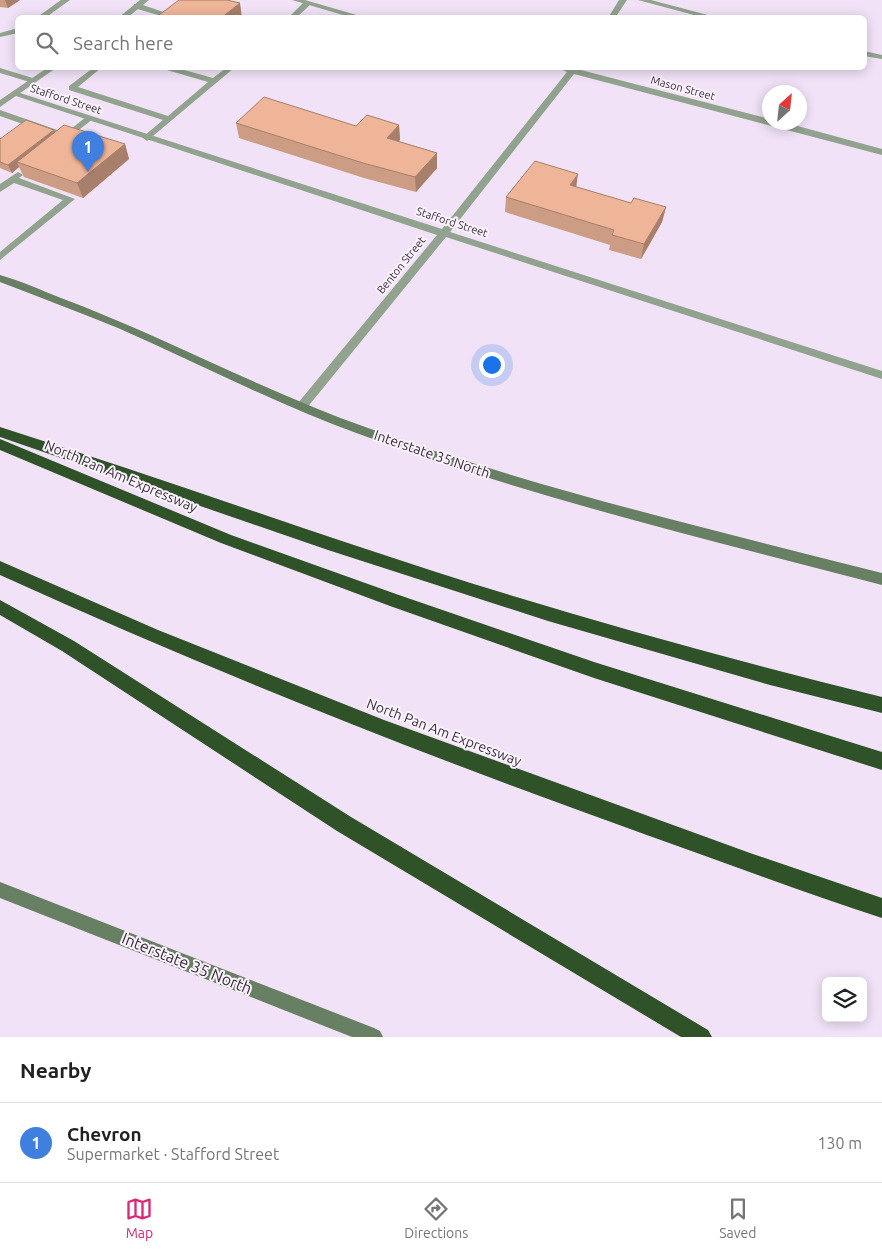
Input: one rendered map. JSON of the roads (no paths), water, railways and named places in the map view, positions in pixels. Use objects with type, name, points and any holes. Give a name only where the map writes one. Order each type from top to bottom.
[{"type":"highway","points":[[0,432],[536,610],[706,659],[882,705]]},
{"type":"highway","name":"North Pan Am Expressway","points":[[0,444],[226,539],[396,601],[594,670],[882,761]]},
{"type":"highway","name":"North Pan Am Expressway","points":[[0,568],[74,602],[246,674],[506,775],[882,908]]},
{"type":"highway","points":[[0,607],[68,646],[344,824],[700,1037]]},
{"type":"main road","name":"Interstate 35 North","points":[[0,278],[119,325],[302,406],[369,433],[471,469],[882,579]]},
{"type":"main road","name":"Interstate 35 North","points":[[0,890],[374,1037]]},
{"type":"street","points":[[44,15],[66,0]]},
{"type":"street","points":[[125,15],[145,0]]},
{"type":"street","points":[[296,0],[353,15]]},
{"type":"street","points":[[612,15],[623,0]]},
{"type":"street","points":[[642,0],[704,15]]},
{"type":"street","points":[[294,15],[308,3]]},
{"type":"street","points":[[136,6],[173,15]]},
{"type":"street","points":[[220,10],[238,15]]},
{"type":"street","points":[[0,35],[15,31]]},
{"type":"street","points":[[867,54],[882,57]]},
{"type":"street","points":[[0,70],[33,80]]},
{"type":"street","points":[[0,104],[49,70]]},
{"type":"street","points":[[94,70],[72,88],[169,119]]},
{"type":"street","points":[[177,70],[214,81]]},
{"type":"street","points":[[147,138],[228,70]]},
{"type":"street","name":"Benton Street","points":[[302,406],[444,233],[568,70]]},
{"type":"street","name":"Mason Street","points":[[577,70],[762,120]]},
{"type":"street","name":"Stafford Street","points":[[14,94],[882,375]]},
{"type":"street","points":[[0,113],[67,136]]},
{"type":"street","points":[[56,144],[88,119]]},
{"type":"street","points":[[15,131],[27,122]]},
{"type":"street","name":"Mason Street","points":[[800,130],[882,152]]},
{"type":"street","points":[[5,183],[24,170]]},
{"type":"street","points":[[0,257],[70,199],[5,183]]},
{"type":"place","name":"Chevron","points":[[88,172]]}]
